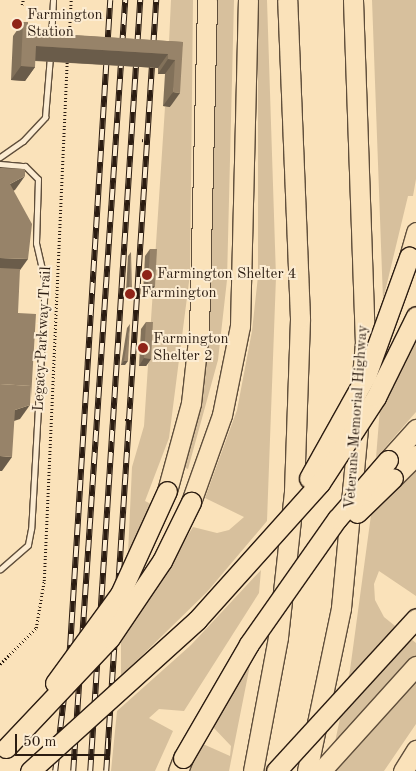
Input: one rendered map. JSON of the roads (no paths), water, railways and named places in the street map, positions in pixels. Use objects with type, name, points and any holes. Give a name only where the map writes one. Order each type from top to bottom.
[{"type":"highway","points":[[3,750],[108,612],[145,545],[167,491],[191,403],[199,331],[207,0]]},
{"type":"highway","points":[[3,750],[110,638],[154,575],[191,502],[222,415],[240,326],[248,0]]},
{"type":"highway","points":[[253,771],[278,637],[294,491],[300,318],[288,0]]},
{"type":"highway","name":"Veterans Memorial Highway","points":[[307,771],[341,608],[365,342],[353,0]]},
{"type":"highway","points":[[279,528],[366,376],[409,257],[416,232]]},
{"type":"highway","points":[[30,771],[182,634],[320,483],[352,437],[416,316]]},
{"type":"highway","points":[[180,765],[235,665],[292,583],[337,519],[390,469],[416,429]]},
{"type":"highway","points":[[390,469],[416,456]]},
{"type":"highway","points":[[276,771],[416,618]]},
{"type":"highway","points":[[321,771],[416,666]]},
{"type":"highway","points":[[402,771],[416,750]]},
{"type":"lane","points":[[0,157],[45,117],[53,0]]},
{"type":"lane","points":[[0,164],[25,166],[38,178],[36,243],[45,282],[31,528],[28,545],[0,569]]},
{"type":"railway","points":[[55,771],[70,645],[110,0]]},
{"type":"railway","points":[[73,771],[125,0]]},
{"type":"railway","points":[[90,771],[140,0]]},
{"type":"railway","points":[[106,771],[156,0]]},
{"type":"place","name":"Farmington Station","points":[[17,24]]},
{"type":"place","name":"Farmington Shelter 4","points":[[147,275]]},
{"type":"place","name":"Farmington","points":[[130,294]]},
{"type":"place","name":"Farmington Shelter 2","points":[[143,348]]}]
